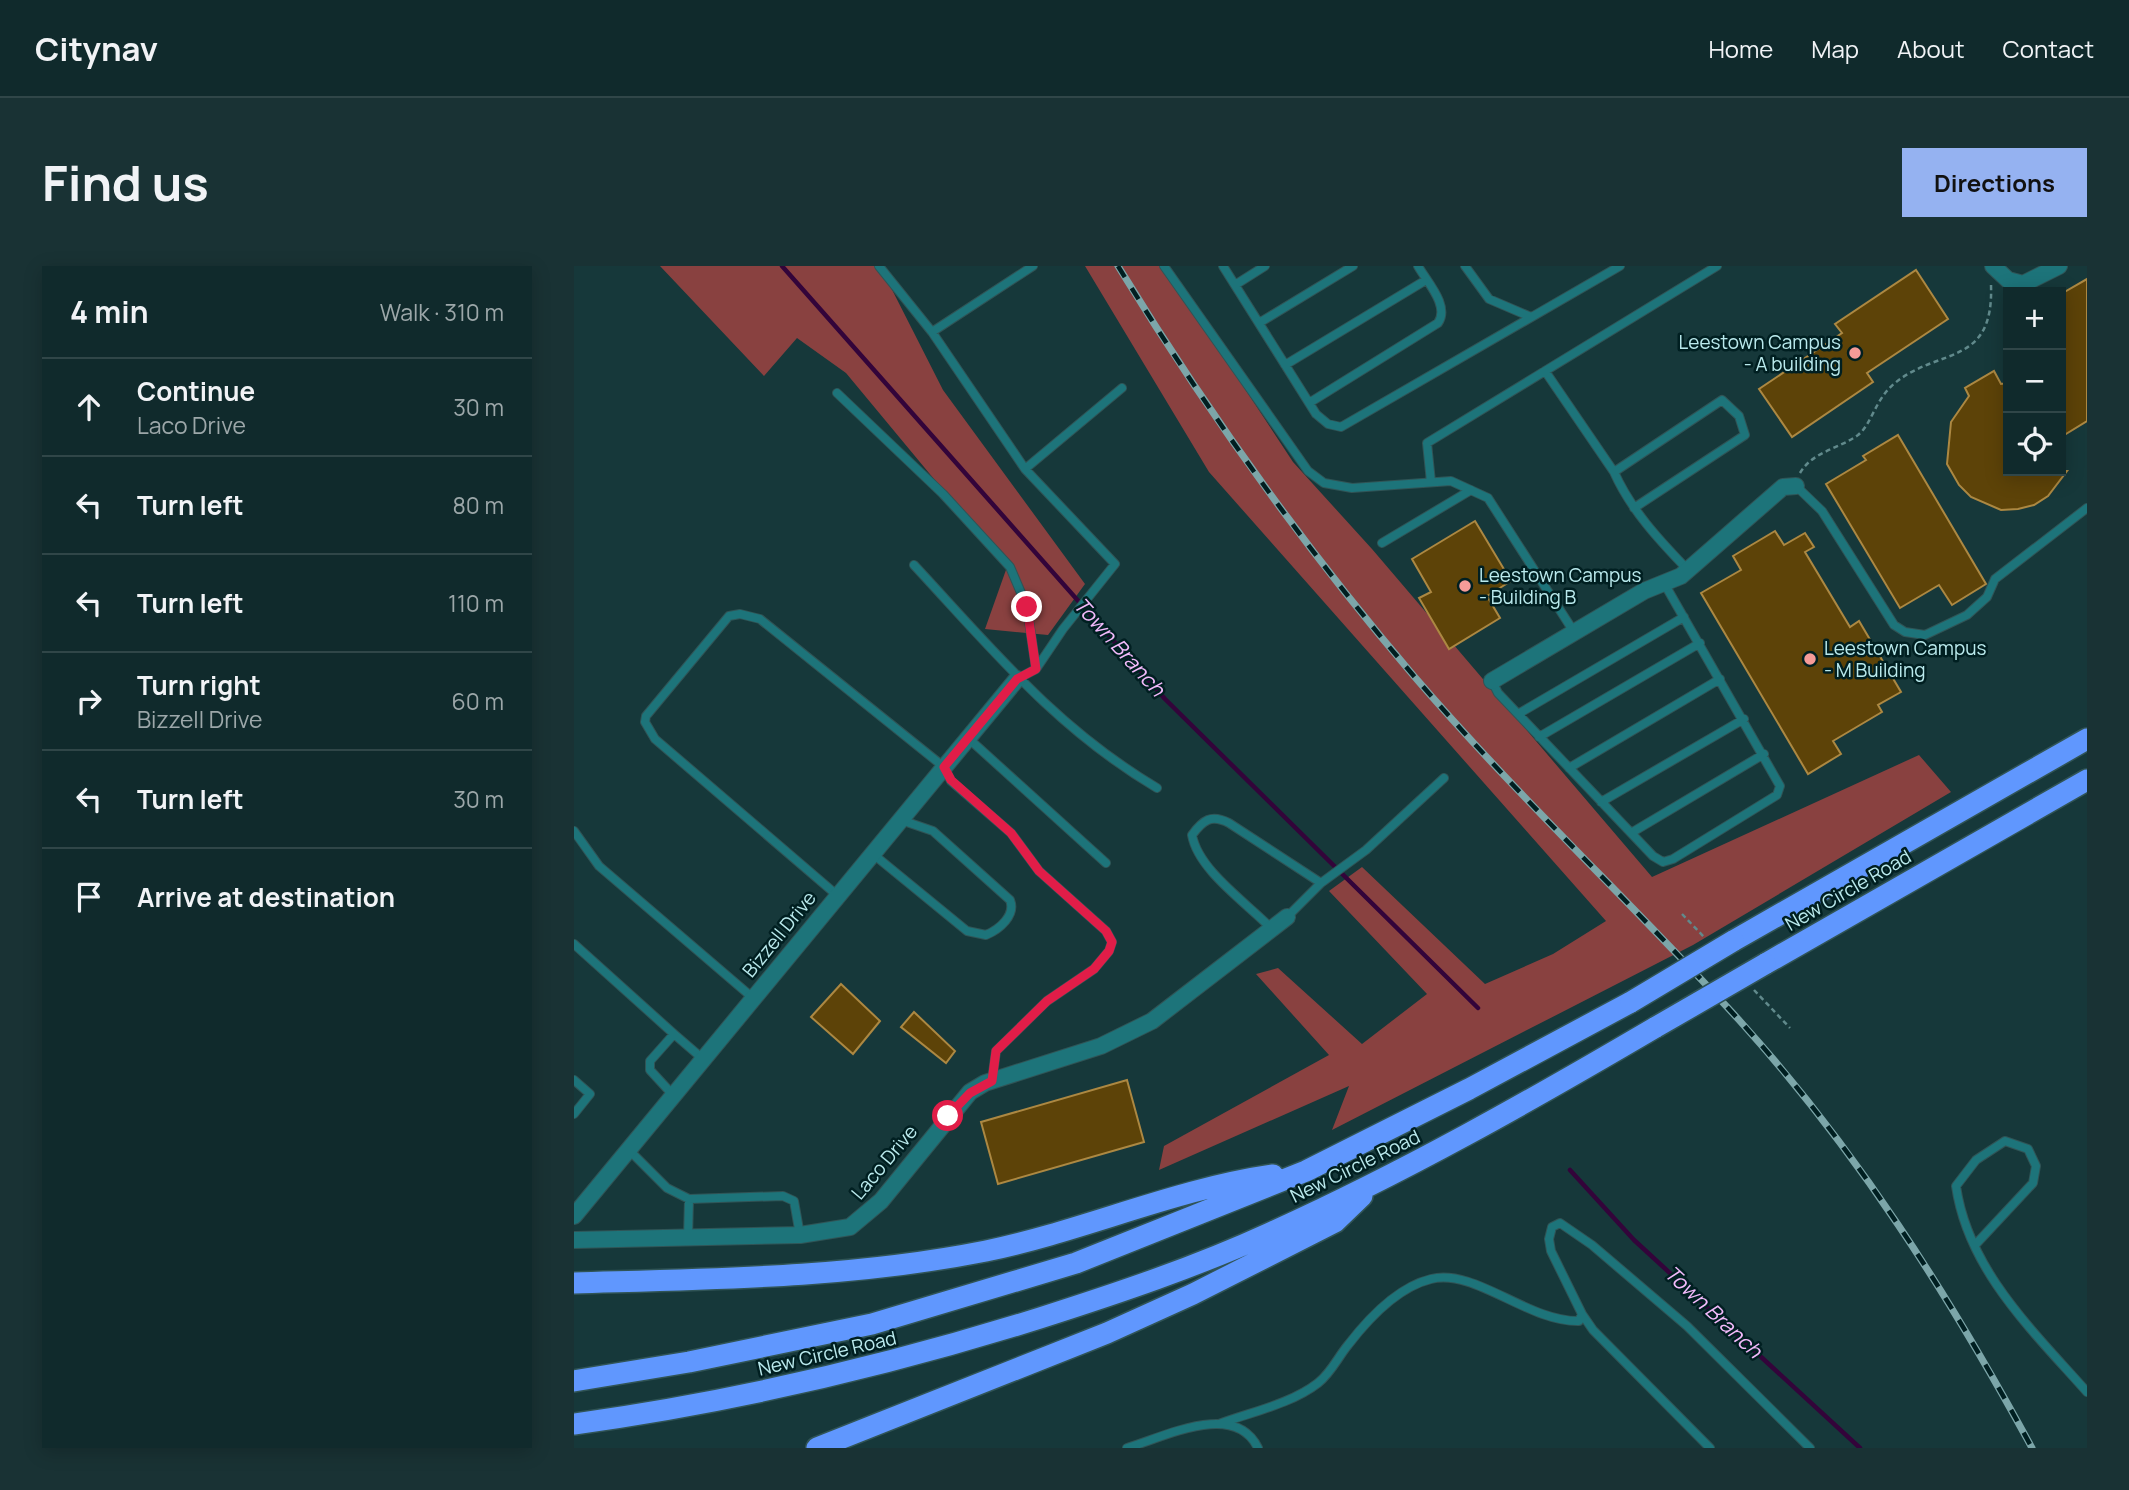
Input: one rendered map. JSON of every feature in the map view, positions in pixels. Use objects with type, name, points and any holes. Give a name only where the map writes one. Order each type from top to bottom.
[{"type":"highway","name":"New Circle Road","points":[[574,1381],[690,1362],[885,1320],[1076,1263],[1306,1171],[1469,1089],[1631,1002],[1732,941],[2087,739]]},
{"type":"highway","name":"New Circle Road","points":[[574,1424],[720,1401],[838,1376],[941,1349],[1181,1270],[1268,1234],[1374,1184],[1480,1128],[2087,780]]},
{"type":"highway","points":[[574,1283],[794,1276],[940,1258],[1045,1236],[1237,1181],[1306,1171]]},
{"type":"highway","points":[[817,1448],[1107,1333],[1193,1294],[1335,1222],[1374,1184]]},
{"type":"street","points":[[1992,271],[2008,280],[2023,284],[2059,266]]},
{"type":"street","points":[[1492,681],[1574,632],[1688,570],[1783,487],[1796,486]]},
{"type":"street","name":"Bizzell Drive","points":[[574,1216],[1017,679]]},
{"type":"street","name":"Laco Drive","points":[[574,1240],[800,1235],[829,1233],[850,1227],[864,1218],[970,1093],[992,1081],[1101,1046],[1152,1021],[1287,917]]},
{"type":"lane","points":[[879,266],[932,332],[1025,469],[1115,564],[1063,629],[1036,669],[1017,679]]},
{"type":"lane","points":[[932,332],[1033,266]]},
{"type":"lane","points":[[1164,266],[1308,471],[1324,484],[1352,488],[1451,481],[1488,498],[1574,632]]},
{"type":"lane","points":[[1223,266],[1309,403],[1328,424],[1341,427],[1531,317],[1606,269],[1620,266]]},
{"type":"lane","points":[[1235,285],[1265,266]]},
{"type":"lane","points":[[1259,323],[1353,266]]},
{"type":"lane","points":[[1309,403],[1438,323],[1443,316],[1442,307],[1418,266]]},
{"type":"lane","points":[[1465,266],[1489,299],[1531,317]]},
{"type":"lane","points":[[1431,482],[1427,443],[1717,266]]},
{"type":"lane","points":[[1285,365],[1426,280]]},
{"type":"lane","points":[[1545,371],[1614,472],[1634,508],[1688,570]]},
{"type":"lane","points":[[1025,469],[1122,388]]},
{"type":"lane","points":[[837,393],[943,494],[1010,567],[1027,607],[1036,669]]},
{"type":"lane","points":[[1614,472],[1722,400],[1739,416],[1745,435],[1634,508]]},
{"type":"lane","points":[[1796,486],[1822,511],[1894,625],[1905,632],[1925,635],[1967,615],[1987,597],[1995,579],[2087,508]]},
{"type":"lane","points":[[1382,543],[1471,490]]},
{"type":"lane","points":[[914,565],[1017,679],[1114,762],[1157,788]]},
{"type":"lane","points":[[1492,681],[1498,694],[1653,856],[1663,862],[1673,859],[1777,795],[1780,786],[1664,583]]},
{"type":"lane","points":[[838,896],[655,739],[645,722],[646,716],[729,616],[748,615],[760,619],[944,767],[951,780],[1011,833],[1039,871],[1106,931],[1112,942],[1109,951],[1094,969],[1047,1001],[996,1051],[992,1081]]},
{"type":"lane","points":[[1518,714],[1684,617]]},
{"type":"lane","points":[[1539,737],[1700,643]]},
{"type":"lane","points":[[1569,768],[1720,679]]},
{"type":"lane","points":[[1601,802],[1744,719]]},
{"type":"lane","points":[[968,738],[1106,863]]},
{"type":"lane","points":[[1631,833],[1764,754]]},
{"type":"lane","points":[[1287,917],[1321,883],[1366,849],[1444,778]]},
{"type":"lane","points":[[1272,929],[1207,867],[1195,849],[1192,835],[1203,821],[1217,817],[1229,823],[1321,883]]},
{"type":"lane","points":[[873,854],[967,931],[986,935],[1009,917],[1012,906],[1010,900],[933,831],[901,820]]},
{"type":"lane","points":[[574,831],[598,866],[753,999]]},
{"type":"lane","points":[[574,944],[703,1059]]},
{"type":"lane","points":[[673,1096],[650,1070],[650,1061],[674,1034]]},
{"type":"lane","points":[[574,1080],[590,1094],[574,1114]]},
{"type":"lane","points":[[1976,1244],[2033,1184],[2036,1166],[2028,1149],[2006,1141],[1976,1160],[1956,1186],[1959,1210],[1998,1292],[2087,1392]]},
{"type":"lane","points":[[629,1150],[667,1188],[689,1199],[783,1196],[794,1201],[800,1235]]},
{"type":"lane","points":[[688,1238],[689,1199]]},
{"type":"lane","points":[[1710,1448],[1592,1330],[1581,1314],[1551,1251],[1549,1239],[1555,1224],[1572,1230],[1687,1326],[1810,1448]]},
{"type":"lane","points":[[1219,1424],[1287,1400],[1315,1385],[1377,1314],[1403,1293],[1432,1279],[1475,1284],[1546,1317],[1579,1321],[1581,1314]]},
{"type":"lane","points":[[1126,1448],[1201,1426],[1219,1424],[1237,1426],[1252,1436],[1258,1448]]},
{"type":"path","points":[[1796,486],[1801,470],[1818,454],[1865,429],[1880,396],[1897,381],[1966,351],[1982,330],[1989,314],[1992,271]]},
{"type":"shaded area","points":[[660,266],[880,266],[943,390],[1085,584],[1048,635],[985,629],[1007,567],[846,373],[797,338],[764,376]]},
{"type":"shaded area","points":[[1085,266],[1164,266],[1293,462],[1372,549],[1652,877],[1919,755],[1951,792],[1693,945],[1332,1130],[1349,1086],[1159,1170],[1164,1146],[1329,1055],[1256,974],[1278,968],[1362,1044],[1427,994],[1329,891],[1362,867],[1485,984],[1553,954],[1606,921],[1209,472]]},
{"type":"building","name":"Leestown Campus - A building","points":[[1916,270],[1948,319],[1867,373],[1873,382],[1792,437],[1759,389],[1842,333],[1835,324]]},
{"type":"building","points":[[2087,279],[2087,421],[2066,434],[2066,350],[2066,291]]},
{"type":"building","points":[[1994,371],[2003,384],[2003,476],[2063,476],[2048,496],[2034,505],[2001,510],[1971,497],[1959,485],[1947,464],[1951,422],[1969,396],[1965,388]]},
{"type":"building","points":[[1898,435],[1986,584],[1952,605],[1939,585],[1900,608],[1826,484],[1866,460],[1863,456]]},
{"type":"building","name":"Leestown Campus - Building B","points":[[1475,521],[1511,581],[1487,596],[1500,618],[1449,649],[1419,598],[1431,592],[1412,559]]},
{"type":"building","name":"Leestown Campus - M Building","points":[[1775,531],[1784,545],[1805,533],[1814,547],[1805,552],[1850,627],[1859,621],[1901,692],[1878,705],[1882,712],[1833,741],[1841,754],[1808,774],[1701,593],[1741,570],[1733,556]]},
{"type":"building","points":[[841,984],[880,1021],[853,1054],[811,1017]]},
{"type":"building","points":[[914,1012],[955,1051],[946,1063],[901,1027]]},
{"type":"building","points":[[1127,1080],[1144,1142],[998,1184],[981,1122]]},
{"type":"waterway","name":"Town Branch","points":[[782,266],[1165,699],[1478,1008]]},
{"type":"waterway","name":"Town Branch","points":[[1570,1170],[1634,1240],[1860,1448]]},
{"type":"railway","points":[[1118,266],[1221,425],[1295,527],[1372,626],[1492,763],[1739,1020],[1822,1120],[1934,1279],[2032,1448]]},
{"type":"place","name":"Leestown Campus - A building","points":[[1855,353]]},
{"type":"place","name":"Leestown Campus - Building B","points":[[1465,586]]},
{"type":"place","name":"Leestown Campus - M Building","points":[[1810,659]]},
{"type":"route","points":[[948,1116],[970,1093],[992,1081],[992,1063],[996,1051],[1047,1001],[1094,969],[1109,951],[1112,942],[1106,931],[1039,871],[1011,833],[951,780],[944,767],[1017,679],[1036,669],[1027,607]]}]
